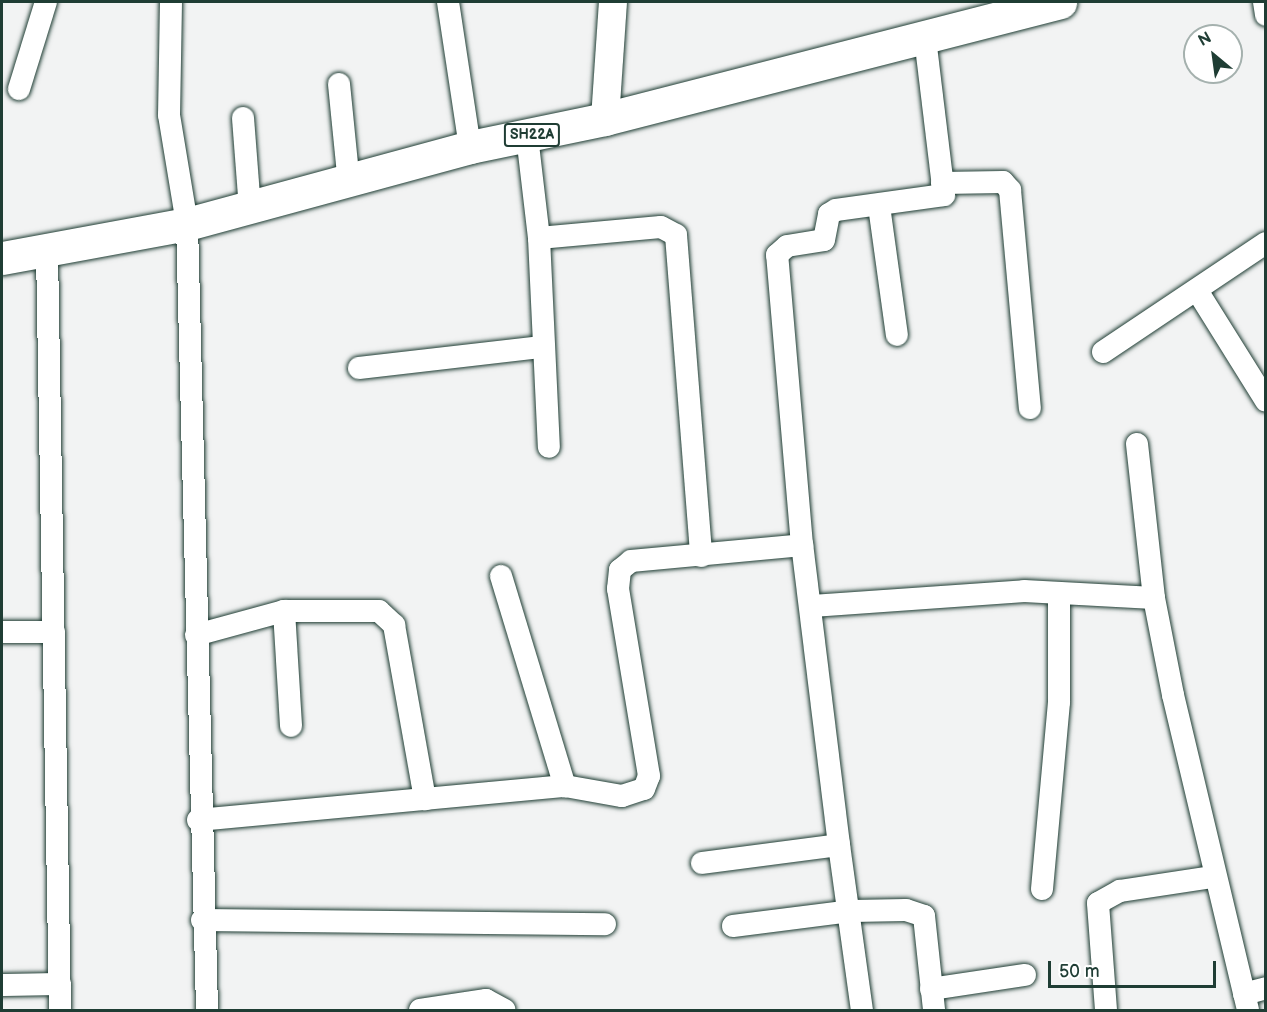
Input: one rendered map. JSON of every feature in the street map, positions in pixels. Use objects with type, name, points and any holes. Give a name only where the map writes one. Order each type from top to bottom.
[{"type":"main road","name":"SH22A","points":[[2,258],[187,224],[349,184],[470,147],[605,119],[925,37],[982,11],[1060,2]]},
{"type":"street","points":[[19,88],[46,2]]},
{"type":"street","points":[[171,2],[168,115],[187,224],[198,820],[207,1011]]},
{"type":"street","points":[[448,2],[470,147]]},
{"type":"street","points":[[605,119],[613,2]]},
{"type":"street","points":[[1264,2],[1266,15]]},
{"type":"street","points":[[862,1011],[852,911],[839,845],[812,606],[802,545],[777,255],[788,246],[824,240],[829,214],[836,210],[879,206],[944,195],[925,37]]},
{"type":"street","points":[[339,84],[349,184]]},
{"type":"street","points":[[243,118],[250,208]]},
{"type":"street","points":[[527,136],[539,238],[540,347],[549,447]]},
{"type":"street","points":[[942,183],[1003,182],[1010,190],[1030,408]]},
{"type":"street","points":[[879,206],[897,335]]},
{"type":"street","points":[[539,238],[661,226],[676,235],[701,556]]},
{"type":"street","points":[[1103,352],[1198,292],[1266,243]]},
{"type":"street","points":[[47,250],[60,1011]]},
{"type":"street","points":[[1198,292],[1266,401]]},
{"type":"street","points":[[359,368],[540,347]]},
{"type":"street","points":[[1137,444],[1154,598],[1212,877],[1246,1002],[1266,988]]},
{"type":"street","points":[[198,820],[566,786],[622,796],[644,789],[649,776],[618,589],[620,570],[631,561],[802,545]]},
{"type":"street","points":[[501,576],[566,786]]},
{"type":"street","points":[[812,606],[972,593],[1059,593],[1154,598]]},
{"type":"street","points":[[1042,889],[1059,702],[1059,593]]},
{"type":"street","points":[[196,635],[284,611],[357,608],[379,611],[394,625],[425,799]]},
{"type":"street","points":[[284,611],[291,726]]},
{"type":"street","points":[[2,632],[54,632]]},
{"type":"street","points":[[702,862],[839,845]]},
{"type":"street","points":[[1106,1011],[1098,903],[1120,891],[1212,877]]},
{"type":"street","points":[[733,926],[852,911],[906,910],[924,916],[932,1000],[1025,975]]},
{"type":"street","points":[[202,920],[605,924]]},
{"type":"street","points":[[2,985],[60,984]]},
{"type":"street","points":[[420,1011],[486,1000],[505,1011]]}]
